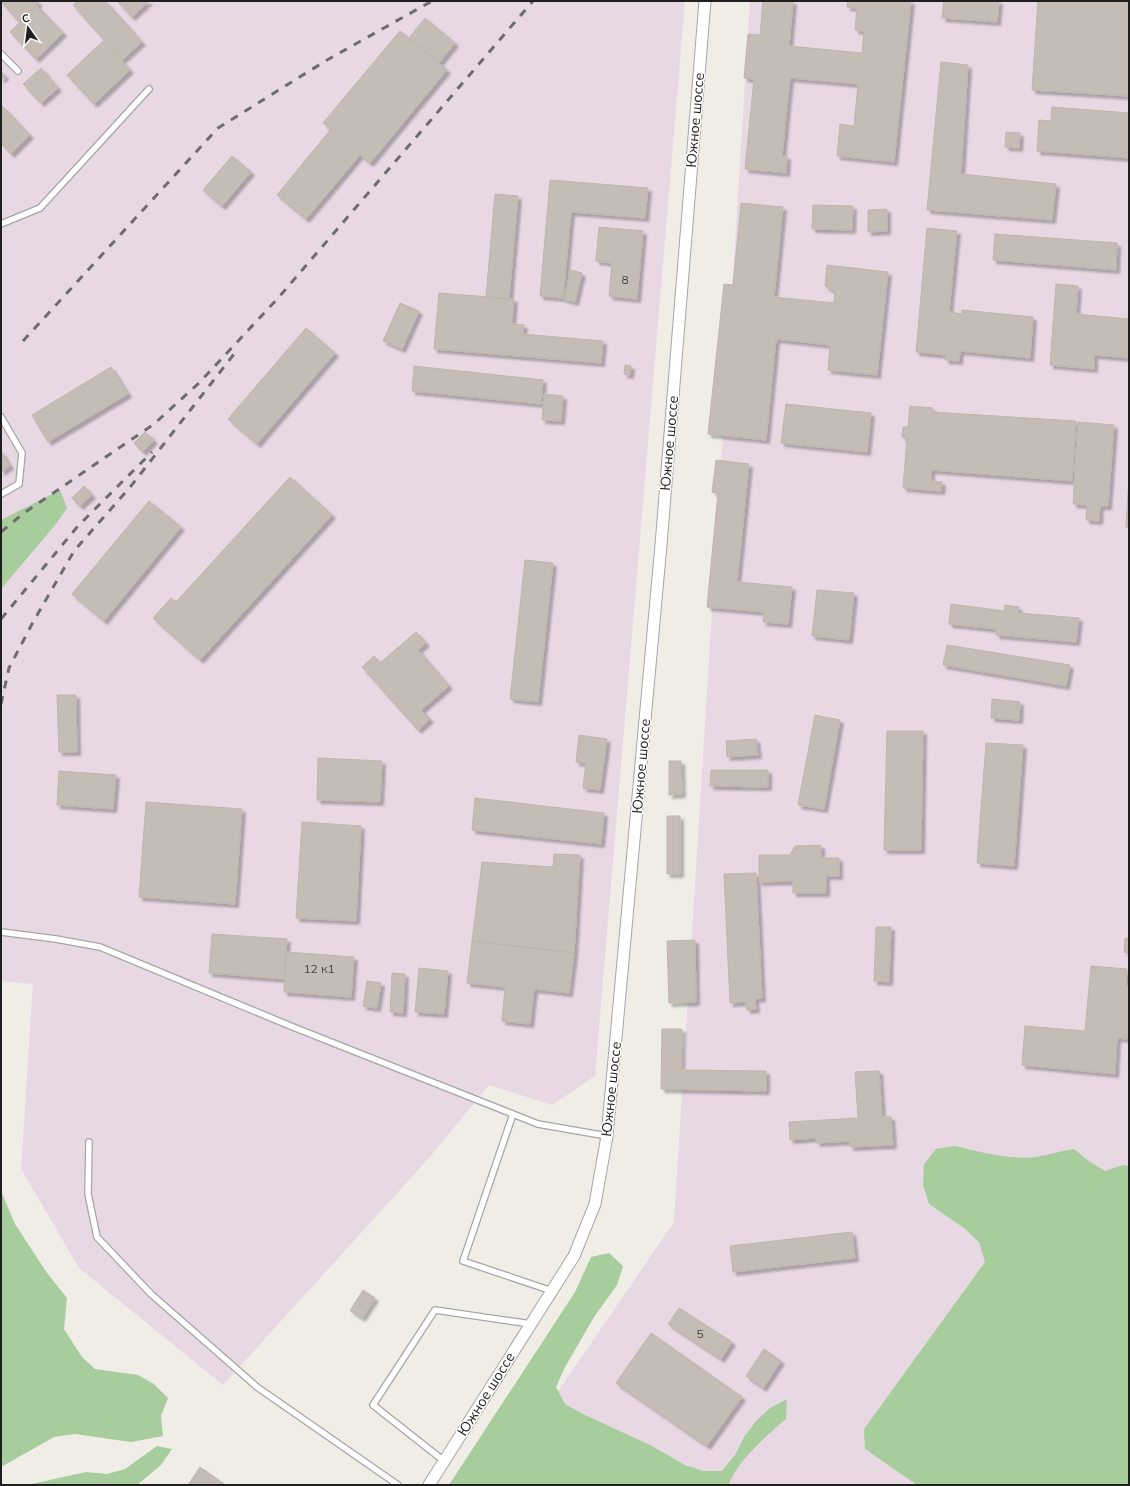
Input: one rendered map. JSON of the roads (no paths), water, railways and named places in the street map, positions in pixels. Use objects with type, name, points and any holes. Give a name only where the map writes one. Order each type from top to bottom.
[{"type":"street","name":"Южное шоссе","points":[[429,1485],[574,1256],[595,1204],[607,1136],[662,537],[705,1]]},
{"type":"lane","points":[[1,54],[18,71]]},
{"type":"lane","points":[[1,224],[40,208],[149,89]]},
{"type":"lane","points":[[1,417],[22,453],[19,484],[1,494]]},
{"type":"lane","points":[[1,932],[56,939],[100,947],[293,1027],[538,1124],[607,1136]]},
{"type":"lane","points":[[513,1114],[463,1260],[552,1291]]},
{"type":"lane","points":[[89,1142],[88,1194],[97,1237],[151,1294],[257,1387],[398,1485]]},
{"type":"lane","points":[[444,1461],[373,1405],[435,1310],[531,1324]]},
{"type":"railway","points":[[23,341],[218,128],[327,60],[432,1]]},
{"type":"railway","points":[[1,532],[24,513],[154,424],[199,383],[279,297],[533,1]]},
{"type":"railway","points":[[1,704],[9,668],[32,624],[74,551],[131,486],[238,349]]},
{"type":"railway","points":[[1,619],[78,526],[152,452]]}]
